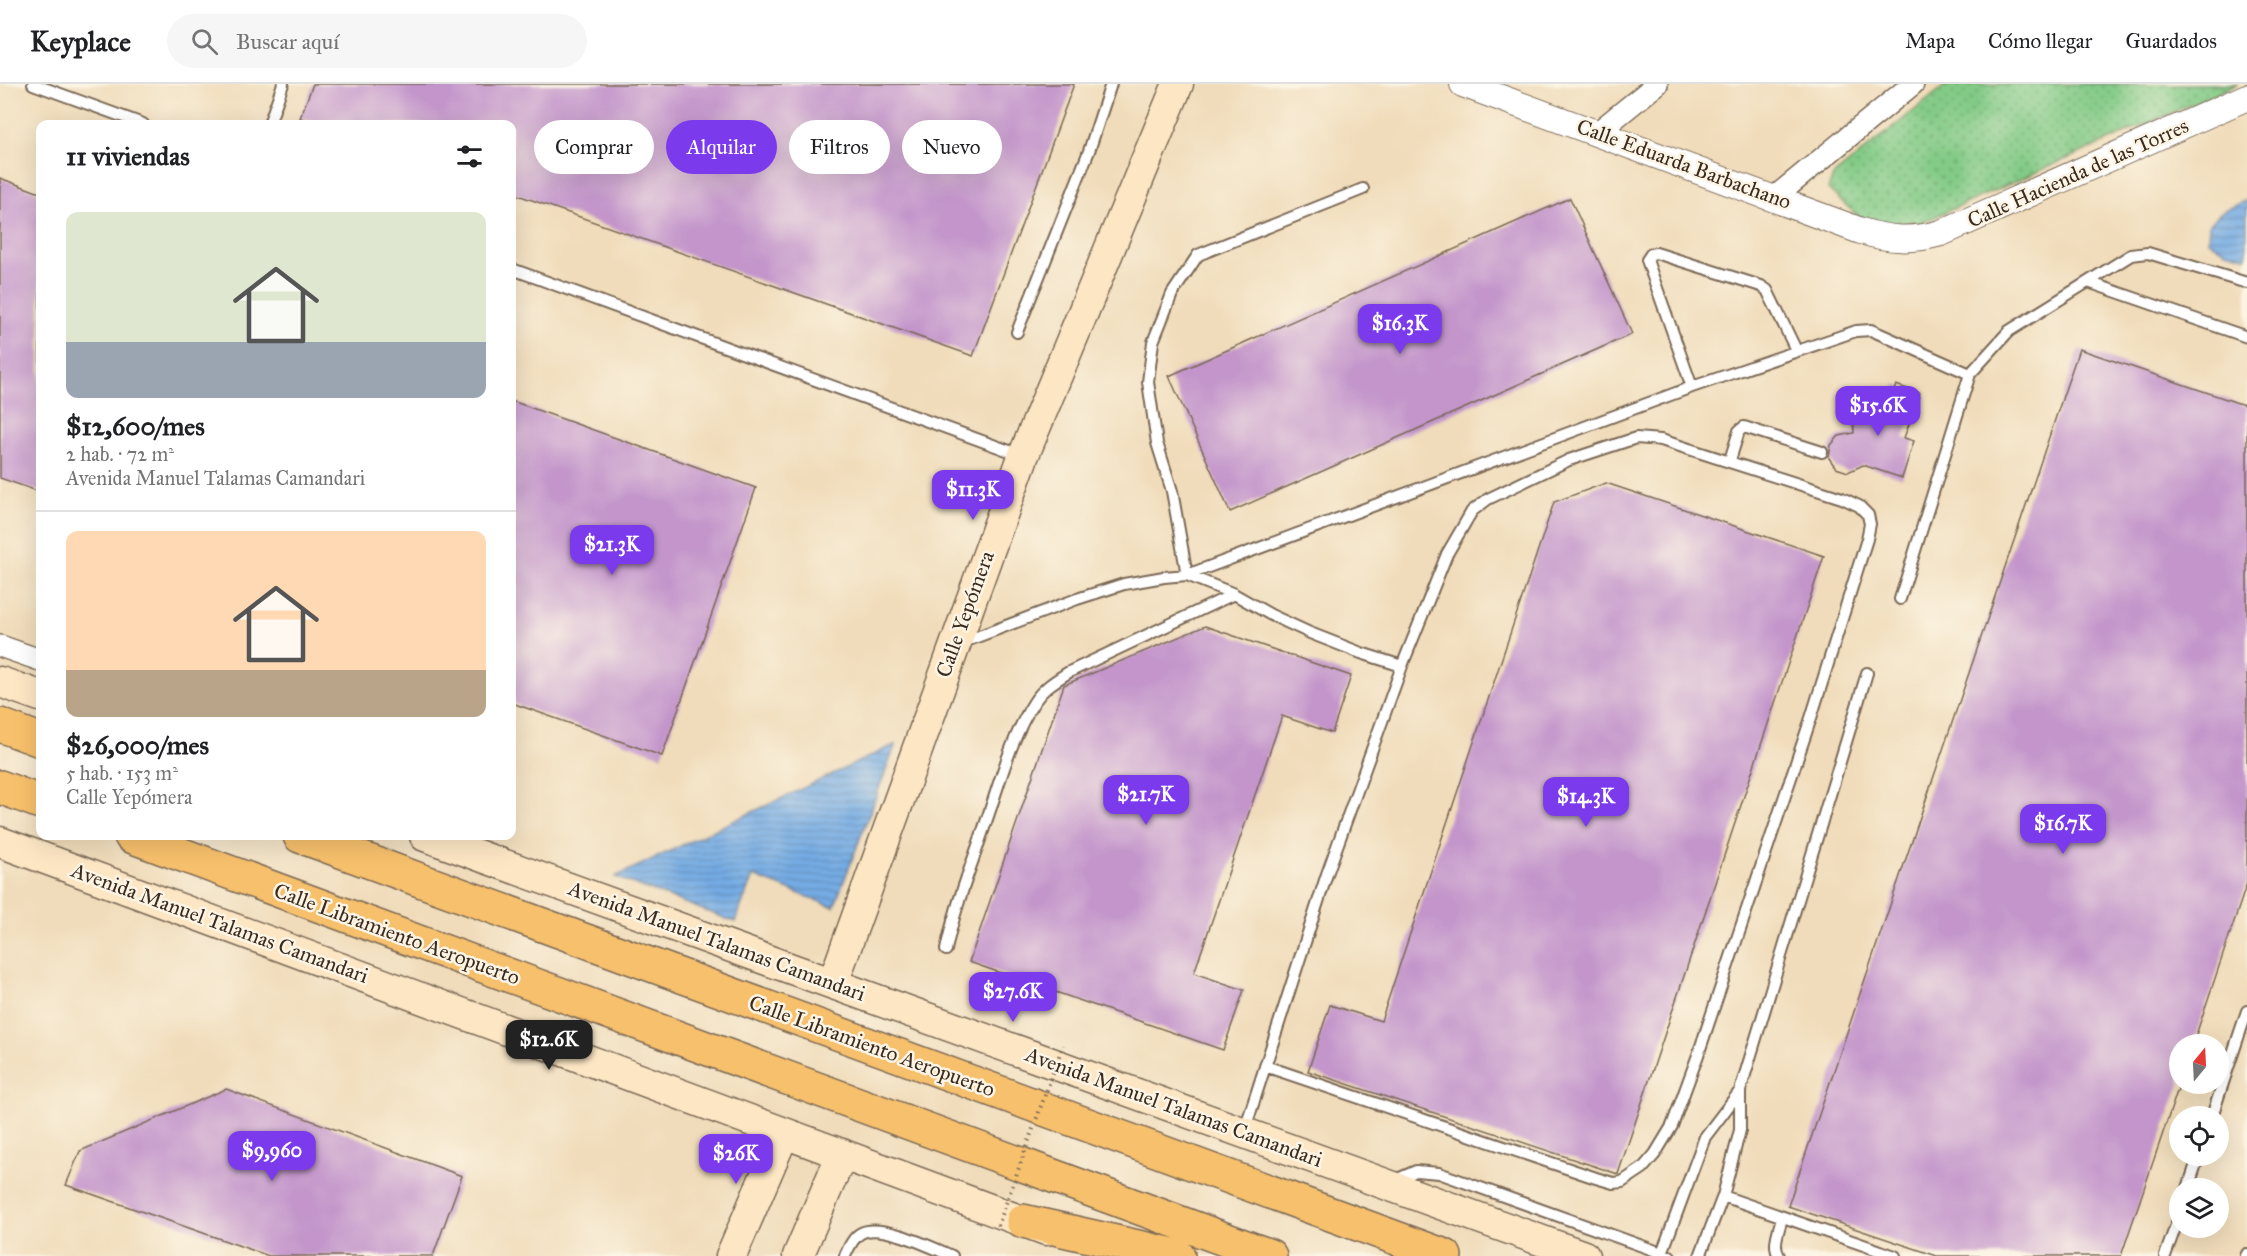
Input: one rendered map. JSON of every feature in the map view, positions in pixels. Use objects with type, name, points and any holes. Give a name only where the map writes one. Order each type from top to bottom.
[{"type":"highway","points":[[0,725],[36,738]]},
{"type":"highway","points":[[0,787],[36,800]]},
{"type":"highway","name":"Calle Libramiento Aeropuerto","points":[[142,840],[1270,1256]]},
{"type":"highway","name":"Calle Libramiento Aeropuerto","points":[[311,840],[1445,1256]]},
{"type":"highway","points":[[1011,1224],[1178,1256]]},
{"type":"main road","name":"Calle Yepómera","points":[[833,983],[1023,457],[1178,84]]},
{"type":"main road","points":[[0,682],[36,695]]},
{"type":"main road","name":"Avenida Manuel Talamas Camandari","points":[[436,840],[1584,1256]]},
{"type":"main road","name":"Avenida Manuel Talamas Camandari","points":[[0,842],[842,1154],[1011,1224],[1115,1256]]},
{"type":"main road","points":[[731,1256],[784,1133]]},
{"type":"main road","points":[[798,1256],[842,1154]]},
{"type":"street","name":"Calle Eduarda Barbachano","points":[[1463,84],[1869,233],[1891,239],[1906,240]]},
{"type":"street","points":[[1598,132],[1657,84]]},
{"type":"street","points":[[1775,197],[1913,84]]},
{"type":"street","name":"Calle Hacienda de las Torres","points":[[1906,240],[1941,233],[2247,97]]},
{"type":"street","points":[[0,646],[36,659]]},
{"type":"lane","points":[[33,84],[132,120]]},
{"type":"lane","points":[[270,120],[283,84]]},
{"type":"lane","points":[[1017,332],[1089,151],[1111,84]]},
{"type":"lane","points":[[1187,575],[1172,491],[1157,443],[1148,382],[1153,342],[1172,294],[1198,255],[1363,189]]},
{"type":"lane","points":[[1692,387],[1647,260],[1651,254],[1656,253],[1761,286],[1767,290],[1796,350]]},
{"type":"lane","points":[[1900,599],[1970,374],[2009,332],[2131,255],[2148,253],[2247,283]]},
{"type":"lane","points":[[516,270],[1023,457]]},
{"type":"lane","points":[[2088,282],[2247,337]]},
{"type":"lane","points":[[954,645],[1124,584],[1164,576],[1187,575],[1692,387],[1856,331],[1871,330],[1970,374]]},
{"type":"lane","points":[[1730,460],[1739,431],[1744,427],[1822,452]]},
{"type":"lane","points":[[1243,1132],[1327,874],[1402,666],[1448,554],[1472,511],[1488,499],[1569,460],[1636,438],[1661,440],[1730,460],[1842,498],[1859,506],[1868,515],[1870,524],[1862,558],[1815,707],[1698,1055],[1672,1126],[1655,1154],[1632,1177],[1613,1183],[1265,1066]]},
{"type":"lane","points":[[1187,575],[1234,594],[1270,615],[1310,633],[1402,666]]},
{"type":"lane","points":[[946,950],[957,907],[1021,724],[1035,700],[1047,686],[1069,672],[1234,594]]},
{"type":"lane","points":[[1700,1256],[1722,1196],[1740,1130],[1740,1091],[1867,673]]},
{"type":"lane","points":[[2215,1106],[2247,1011]]},
{"type":"lane","points":[[1387,1184],[1416,1171],[1439,1173],[1666,1255],[1705,1137],[1740,1091]]},
{"type":"lane","points":[[1722,1196],[1895,1256]]},
{"type":"lane","points":[[1779,1256],[1776,1251],[1776,1240],[1782,1218]]},
{"type":"lane","points":[[845,1256],[850,1245],[860,1233],[872,1230],[899,1236],[952,1256]]},
{"type":"lane","points":[[2165,1256],[2171,1238]]},
{"type":"path","points":[[1011,1224],[1063,1045]]},
{"type":"green space","points":[[1947,84],[2238,84],[1891,236],[1876,232],[1828,189],[1833,176]]},
{"type":"water","points":[[2247,200],[2247,257],[2224,250],[2208,240],[2209,225],[2221,212]]},
{"type":"water","points":[[896,744],[834,907],[753,876],[735,922],[615,877]]},
{"type":"building","points":[[313,84],[1074,84],[973,356],[516,194],[516,120],[306,120],[300,118]]},
{"type":"building","points":[[0,178],[36,192],[36,491],[0,478]]},
{"type":"building","points":[[1570,198],[1632,334],[1230,512],[1169,376]]},
{"type":"building","points":[[2079,349],[2247,406],[2247,883],[2196,1034],[2169,1034],[2169,1094],[2176,1094],[2172,1106],[2169,1106],[2169,1115],[2121,1256],[1937,1256],[1788,1206]]},
{"type":"building","points":[[1896,385],[1920,393],[1904,438],[1914,441],[1902,478],[1863,465],[1848,472],[1836,468],[1829,458],[1831,445],[1839,436],[1854,433],[1853,416],[1857,408],[1869,404],[1887,409]]},
{"type":"building","points":[[516,402],[756,488],[662,756],[516,704]]},
{"type":"building","points":[[1606,483],[1824,556],[1618,1174],[1308,1071],[1330,1005],[1381,1021],[1554,502]]},
{"type":"building","points":[[1205,626],[1351,676],[1332,733],[1282,716],[1194,973],[1244,990],[1223,1050],[969,962],[1064,685]]},
{"type":"building","points":[[226,1089],[462,1176],[433,1256],[269,1256],[66,1185],[80,1151]]}]
